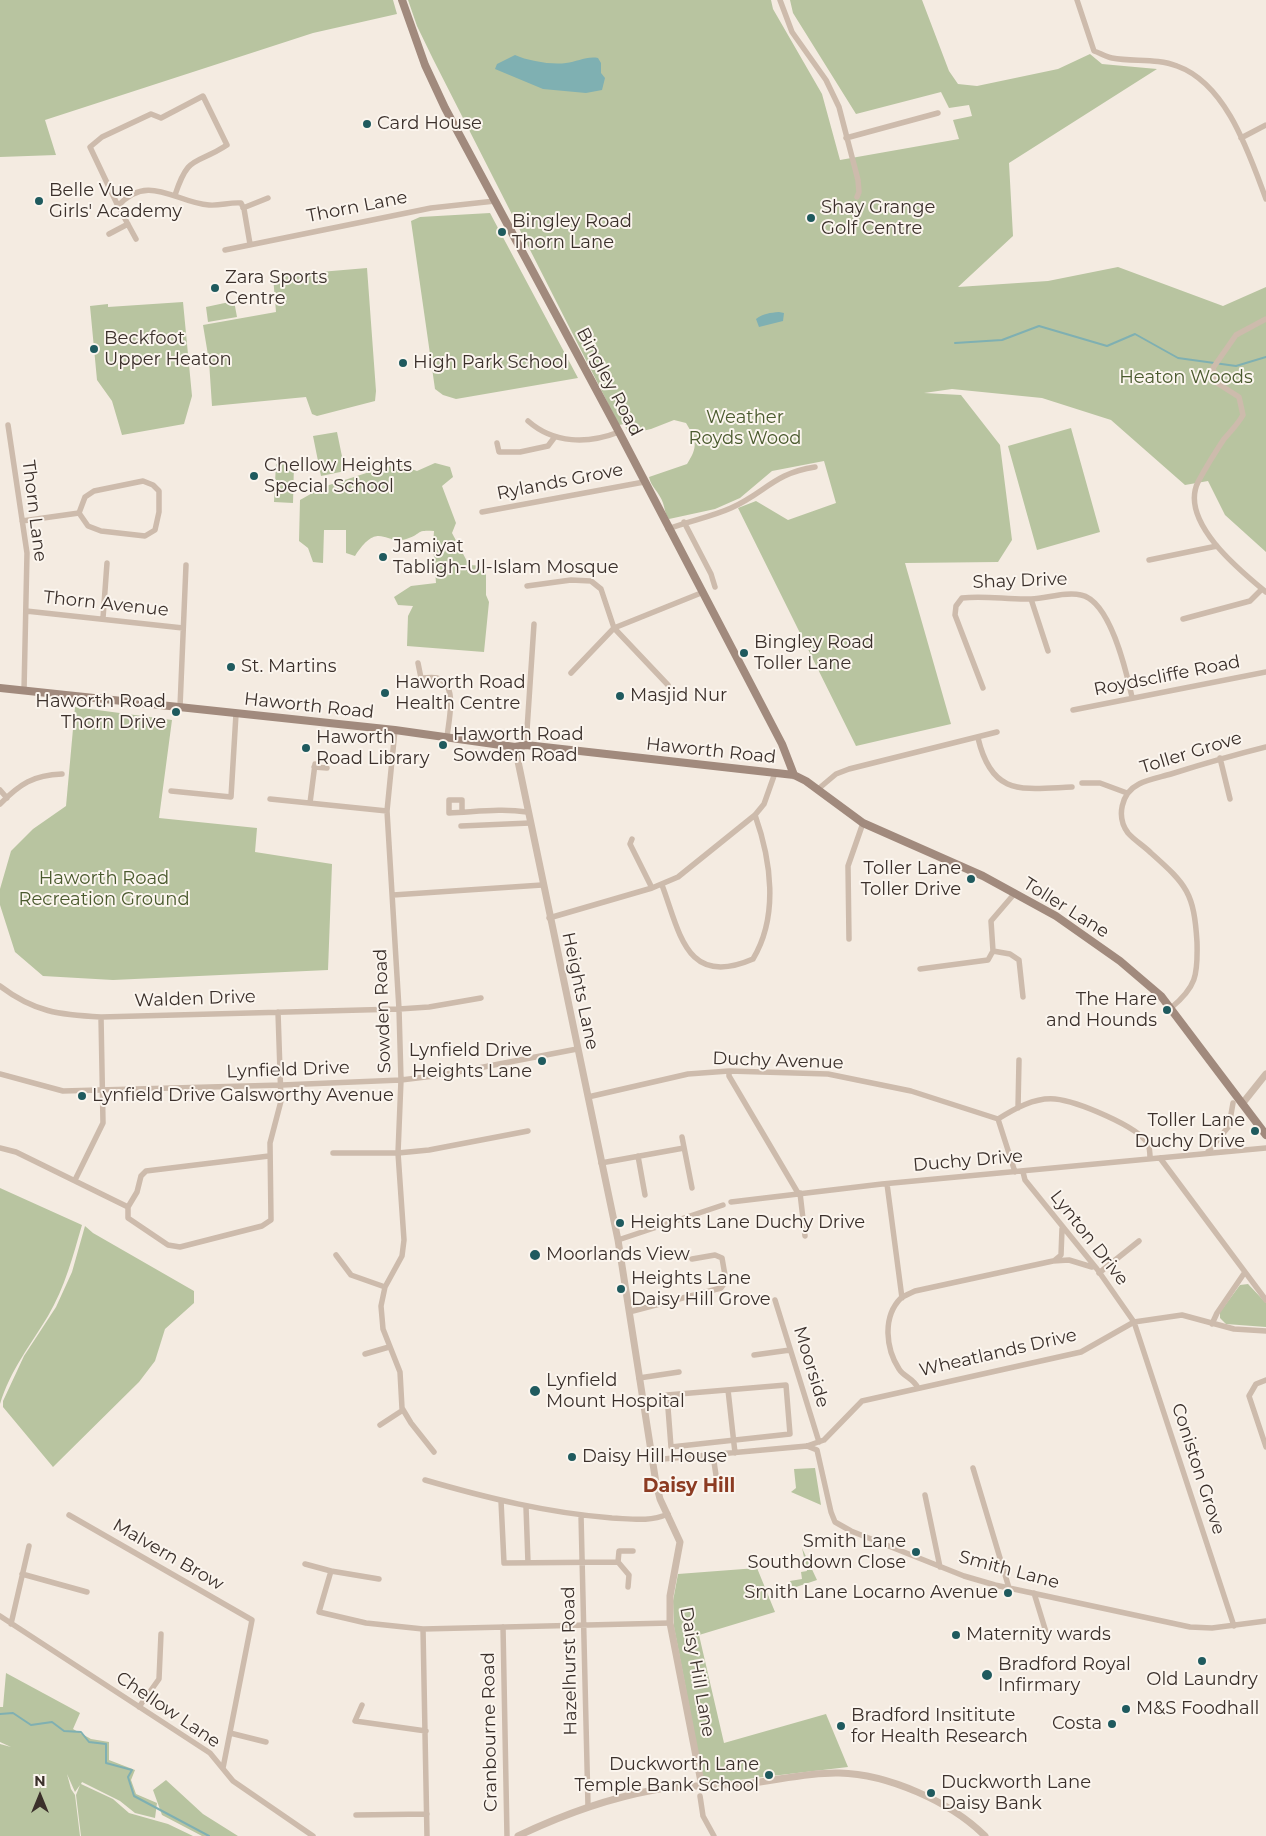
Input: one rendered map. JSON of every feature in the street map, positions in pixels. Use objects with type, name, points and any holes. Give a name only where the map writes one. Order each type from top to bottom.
[{"type":"main road","name":"Bingley Road","points":[[402,0],[425,65],[445,108],[619,432],[701,593],[782,744],[794,775]]},
{"type":"main road","name":"Haworth Road","points":[[0,688],[395,730],[515,748],[526,745],[794,775]]},
{"type":"main road","name":"Toller Lane","points":[[794,775],[863,823],[983,876],[1015,893],[1056,916],[1120,961],[1161,996],[1266,1135]]},
{"type":"street","points":[[780,0],[792,32],[826,80],[835,98],[858,180],[859,192],[856,196]]},
{"type":"street","points":[[1077,0],[1094,51],[1113,58],[1143,60],[1177,66],[1200,80],[1224,104],[1241,138],[1266,199]]},
{"type":"street","points":[[136,239],[90,147],[102,137],[151,114],[161,118],[203,96],[227,146],[214,154],[192,162],[183,174],[175,195]]},
{"type":"street","points":[[846,138],[938,113]]},
{"type":"street","points":[[1241,138],[1266,125]]},
{"type":"street","points":[[118,206],[125,198],[150,188],[209,205],[235,202],[241,204],[244,208],[250,244]]},
{"type":"street","points":[[244,208],[268,198]]},
{"type":"street","name":"Thorn Lane","points":[[225,250],[431,208],[495,201]]},
{"type":"street","points":[[109,234],[128,224]]},
{"type":"street","points":[[1183,619],[1250,601],[1264,591],[1217,546],[1201,524],[1193,496],[1198,482],[1224,439],[1243,415],[1239,397],[1217,383],[1213,368],[1236,335],[1266,319]]},
{"type":"street","points":[[528,421],[537,429],[554,438],[591,440],[619,432]]},
{"type":"street","name":"Thorn Lane","points":[[8,425],[27,553],[24,691]]},
{"type":"street","points":[[497,443],[499,452],[520,452],[548,446],[554,438]]},
{"type":"street","points":[[668,529],[684,522],[733,507],[789,472],[815,467]]},
{"type":"street","points":[[143,481],[153,484],[159,491],[159,512],[155,530],[145,536],[101,531],[88,526],[79,513],[85,497],[94,491],[143,481]]},
{"type":"street","name":"Rylands Grove","points":[[482,512],[644,482]]},
{"type":"street","points":[[22,521],[79,513]]},
{"type":"street","points":[[684,522],[711,574],[715,587]]},
{"type":"street","points":[[1149,560],[1217,546]]},
{"type":"street","points":[[103,618],[108,563]]},
{"type":"street","points":[[180,707],[186,565]]},
{"type":"street","points":[[527,586],[571,580],[591,581],[601,589],[614,628],[668,685]]},
{"type":"street","points":[[571,673],[614,628],[701,593]]},
{"type":"street","name":"Shay Drive","points":[[983,688],[955,615],[956,606],[962,598],[976,596],[1031,599],[1079,594],[1092,598],[1101,608],[1126,668],[1132,697]]},
{"type":"street","points":[[1031,599],[1048,651]]},
{"type":"street","name":"Thorn Avenue","points":[[26,611],[183,628]]},
{"type":"street","points":[[526,745],[534,624]]},
{"type":"street","points":[[418,663],[421,678],[420,686]]},
{"type":"street","name":"Roydscliffe Road","points":[[1073,710],[1266,672]]},
{"type":"street","points":[[421,678],[436,678],[443,681],[448,688],[450,697],[447,738]]},
{"type":"street","points":[[171,791],[231,797],[236,714]]},
{"type":"street","name":"Sowden Road","points":[[385,1287],[402,1256],[404,1240],[398,1153],[400,1080],[398,1008],[387,811],[395,730]]},
{"type":"street","points":[[818,790],[836,774],[849,769],[997,732]]},
{"type":"street","points":[[978,738],[992,773],[1007,784],[1026,789],[1072,787]]},
{"type":"street","name":"Toller Grove","points":[[1170,1008],[1186,995],[1194,983],[1197,946],[1195,912],[1188,890],[1178,876],[1128,832],[1123,821],[1121,807],[1127,793],[1138,784],[1220,758],[1266,747]]},
{"type":"street","name":"Heights Lane","points":[[515,748],[542,885],[618,1240]]},
{"type":"street","points":[[1220,758],[1230,799]]},
{"type":"street","points":[[310,803],[314,765],[327,768]]},
{"type":"street","points":[[549,918],[662,885],[678,877],[756,815],[764,804],[775,773]]},
{"type":"street","points":[[0,804],[27,781],[43,775],[62,774]]},
{"type":"street","name":"Toller Grove","points":[[1082,783],[1100,783],[1127,793]]},
{"type":"street","points":[[0,790],[7,798]]},
{"type":"street","points":[[270,799],[387,811]]},
{"type":"street","points":[[462,812],[511,810],[527,812]]},
{"type":"street","points":[[662,885],[686,948],[695,960],[712,967],[728,967],[753,959],[762,944],[766,929],[769,899],[764,840],[756,815]]},
{"type":"street","points":[[461,826],[530,823]]},
{"type":"street","points":[[849,938],[848,866],[863,823]]},
{"type":"street","points":[[632,839],[630,844],[652,888]]},
{"type":"street","points":[[393,894],[542,885]]},
{"type":"street","points":[[920,969],[988,960],[993,951],[991,921],[1015,893]]},
{"type":"street","points":[[993,951],[1010,954],[1019,960],[1023,997]]},
{"type":"street","name":"Walden Drive","points":[[0,987],[26,1004],[60,1015],[101,1017],[429,1007],[481,998]]},
{"type":"street","points":[[269,1156],[146,1171],[141,1176],[137,1192],[128,1207],[126,1215],[132,1222],[168,1245],[180,1248],[268,1224],[272,1214],[269,1156],[271,1137],[281,1101],[282,1085],[278,1012]]},
{"type":"street","points":[[75,1180],[102,1123],[101,1017]]},
{"type":"street","name":"Lynfield Drive","points":[[0,1074],[63,1091],[400,1080],[442,1075],[577,1049]]},
{"type":"street","points":[[1018,1108],[1019,1060]]},
{"type":"street","points":[[729,1071],[729,1076],[799,1193],[805,1236]]},
{"type":"street","name":"Duchy Avenue","points":[[588,1097],[688,1074],[729,1071],[828,1074],[911,1091],[998,1119]]},
{"type":"street","points":[[1242,1104],[1266,1074]]},
{"type":"street","points":[[1015,1172],[998,1119],[1018,1108],[1041,1100],[1056,1099],[1114,1118],[1141,1136],[1149,1145],[1150,1159]]},
{"type":"street","points":[[1208,1153],[1229,1126],[1233,1103]]},
{"type":"street","points":[[333,1153],[398,1153],[429,1150],[528,1131]]},
{"type":"street","points":[[682,1137],[692,1188]]},
{"type":"street","points":[[0,1148],[16,1152],[128,1207]]},
{"type":"street","points":[[601,1162],[684,1148]]},
{"type":"street","name":"Duchy Drive","points":[[731,1202],[887,1184],[1266,1148]]},
{"type":"street","points":[[638,1156],[645,1195]]},
{"type":"street","points":[[1160,1158],[1266,1300]]},
{"type":"street","name":"Lynton Drive","points":[[1023,1172],[1025,1180],[1062,1229],[1098,1271],[1134,1322]]},
{"type":"street","points":[[887,1184],[902,1298]]},
{"type":"street","points":[[618,1240],[723,1205]]},
{"type":"street","points":[[1053,1261],[1061,1255],[1062,1229]]},
{"type":"street","name":"Daisy Hill Lane","points":[[618,1240],[652,1460],[660,1499],[680,1542],[670,1596],[670,1623],[702,1787]]},
{"type":"street","points":[[918,1388],[914,1379],[900,1372],[890,1354],[887,1336],[896,1306],[902,1298],[915,1291],[1053,1261],[1069,1260],[1098,1271],[1139,1241]]},
{"type":"street","points":[[336,1255],[351,1275],[385,1287],[381,1306],[383,1329],[400,1372],[403,1410],[434,1452]]},
{"type":"street","points":[[629,1312],[720,1288],[726,1281],[722,1258],[715,1255],[692,1259]]},
{"type":"street","points":[[1212,1324],[1216,1313],[1245,1272]]},
{"type":"street","name":"Moorside","points":[[775,1300],[819,1442]]},
{"type":"street","name":"Wheatlands Drive","points":[[652,1460],[808,1446],[824,1440],[862,1401],[1081,1352],[1134,1322],[1182,1315],[1234,1329],[1266,1330]]},
{"type":"street","name":"Coniston Grove","points":[[1134,1322],[1234,1626]]},
{"type":"street","points":[[365,1354],[389,1347]]},
{"type":"street","points":[[754,1355],[790,1350]]},
{"type":"street","points":[[640,1378],[679,1372]]},
{"type":"street","points":[[1266,1380],[1256,1384],[1248,1396],[1266,1447]]},
{"type":"street","points":[[786,1385],[790,1434],[734,1441],[671,1447],[667,1395],[786,1385]]},
{"type":"street","points":[[728,1390],[735,1453]]},
{"type":"street","points":[[380,1425],[403,1410]]},
{"type":"street","name":"Smith Lane","points":[[808,1446],[817,1450],[835,1522],[851,1532],[940,1567],[1009,1588],[1190,1627],[1234,1626],[1266,1622]]},
{"type":"street","points":[[713,1455],[717,1482]]},
{"type":"street","points":[[973,1468],[1009,1588]]},
{"type":"street","points":[[425,1480],[526,1507],[581,1515],[654,1520],[668,1514]]},
{"type":"street","points":[[925,1495],[940,1567]]},
{"type":"street","points":[[501,1500],[504,1563],[618,1562]]},
{"type":"street","points":[[526,1507],[528,1563]]},
{"type":"street","name":"Malvern Brow","points":[[69,1515],[252,1620],[230,1733]]},
{"type":"street","name":"Hazelhurst Road","points":[[581,1515],[588,1806]]},
{"type":"street","points":[[11,1624],[29,1546]]},
{"type":"street","points":[[628,1587],[629,1575],[618,1562],[619,1551],[633,1550]]},
{"type":"street","points":[[305,1564],[331,1571],[380,1579]]},
{"type":"street","points":[[331,1571],[319,1612],[366,1623],[423,1629],[670,1623]]},
{"type":"street","points":[[22,1574],[87,1592]]},
{"type":"street","points":[[1034,1593],[1046,1632]]},
{"type":"street","name":"Chellow Lane","points":[[0,1616],[210,1753],[233,1781],[314,1836]]},
{"type":"street","name":"Cranbourne Road","points":[[503,1627],[507,1836]]},
{"type":"street","points":[[423,1629],[427,1836]]},
{"type":"street","points":[[139,1707],[159,1679],[161,1634]]},
{"type":"street","points":[[362,1705],[355,1721],[426,1731]]},
{"type":"street","points":[[223,1768],[230,1733],[266,1742]]},
{"type":"street","points":[[518,1836],[588,1806],[656,1790],[838,1773],[858,1775],[886,1782],[952,1808],[986,1836]]},
{"type":"street","points":[[700,1796],[703,1816],[714,1836]]},
{"type":"street","points":[[356,1815],[427,1814]]},
{"type":"green space","points":[[0,0],[393,0],[397,14],[313,33],[45,120],[56,155],[0,157]]},
{"type":"green space","points":[[408,0],[771,0],[773,9],[822,94],[840,160],[959,139],[953,120],[972,116],[969,105],[949,108],[941,92],[856,114],[793,13],[790,0],[922,0],[949,71],[958,84],[977,86],[1058,69],[1090,54],[1102,64],[1157,69],[1009,163],[1013,236],[958,287],[1048,281],[1118,267],[1223,306],[1266,287],[1266,552],[1225,515],[1208,481],[1185,485],[1111,420],[1042,398],[952,389],[924,393],[961,395],[1000,445],[1012,540],[998,562],[905,563],[951,724],[856,746],[738,508],[756,501],[788,520],[836,503],[824,461],[772,471],[740,498],[715,509],[669,519],[662,499],[649,477],[687,464],[695,444],[690,429],[686,423],[674,420],[651,429],[629,434],[624,424],[619,425],[433,59],[417,26]]},
{"type":"green space","points":[[490,213],[578,378],[456,399],[443,395],[435,389],[411,221],[420,217]]},
{"type":"green space","points":[[367,268],[376,391],[375,401],[317,416],[312,414],[306,397],[212,406],[209,361],[203,325],[276,312],[273,276]]},
{"type":"green space","points":[[234,301],[237,317],[208,322],[206,307]]},
{"type":"green space","points":[[183,302],[192,396],[184,424],[122,435],[112,401],[97,380],[90,306],[108,304],[108,307]]},
{"type":"green space","points":[[1071,428],[1100,532],[1037,550],[1008,446]]},
{"type":"green space","points":[[337,432],[345,471],[321,476],[313,436]]},
{"type":"green space","points":[[435,463],[450,467],[453,477],[442,486],[456,523],[452,533],[469,565],[486,566],[486,595],[489,602],[484,652],[407,646],[408,616],[413,606],[398,605],[394,597],[411,586],[436,583],[433,545],[434,531],[421,531],[401,540],[377,536],[364,545],[355,556],[346,553],[346,530],[324,530],[323,563],[313,562],[308,548],[299,541],[300,500],[323,487],[385,467],[400,465],[417,471]]},
{"type":"green space","points":[[276,464],[294,464],[293,503],[274,502]]},
{"type":"green space","name":"Haworth Road Recreation Ground","points":[[75,707],[172,720],[159,818],[257,828],[255,852],[332,864],[328,970],[113,980],[43,976],[15,952],[0,905],[0,889],[11,851],[33,829],[66,806]]},
{"type":"green space","points":[[0,1188],[82,1225],[59,1294],[48,1316],[9,1380],[0,1404]]},
{"type":"green space","points":[[85,1226],[93,1233],[194,1291],[194,1303],[165,1329],[155,1361],[139,1382],[53,1467],[3,1407],[3,1401],[24,1356],[56,1307],[72,1272]]},
{"type":"green space","points":[[1248,1284],[1266,1303],[1266,1327],[1226,1324],[1220,1318],[1220,1312],[1240,1285]]},
{"type":"green space","points":[[815,1468],[821,1505],[791,1492],[796,1488],[794,1469]]},
{"type":"green space","points":[[802,1548],[817,1580],[793,1588],[790,1581],[802,1579],[801,1572],[807,1571]]},
{"type":"green space","points":[[757,1568],[775,1612],[699,1635],[724,1743],[826,1714],[848,1767],[704,1784],[674,1627],[673,1601],[678,1574]]},
{"type":"green space","points":[[6,1673],[80,1713],[73,1729],[91,1739],[109,1742],[109,1760],[135,1770],[131,1780],[136,1794],[157,1803],[155,1818],[135,1813],[120,1801],[82,1782],[81,1784],[113,1799],[129,1813],[168,1824],[193,1836],[81,1836],[76,1795],[80,1785],[75,1792],[67,1774],[71,1789],[75,1795],[80,1836],[0,1836],[0,1744],[11,1747],[0,1742],[0,1707],[3,1707]]},
{"type":"green space","points":[[166,1780],[203,1814],[238,1836],[202,1836],[162,1815],[153,1790]]},
{"type":"water","points":[[515,55],[547,63],[598,58],[601,63],[601,73],[605,78],[602,90],[586,93],[543,89],[495,69],[497,64]]},
{"type":"water","points":[[784,313],[783,321],[759,327],[756,319],[764,314]]},
{"type":"waterway","points":[[955,343],[1002,340],[1039,326],[1107,346],[1135,334],[1178,358],[1236,366],[1266,357]]},
{"type":"waterway","points":[[0,1714],[13,1713],[31,1725],[52,1722],[64,1731],[81,1732],[89,1742],[106,1744],[106,1763],[132,1770],[128,1777],[134,1796],[209,1836]]},
{"type":"place","name":"Card House","points":[[367,124]]},
{"type":"place","name":"Belle Vue Girls' Academy","points":[[39,201]]},
{"type":"place","name":"Shay Grange Golf Centre","points":[[811,218]]},
{"type":"place","name":"Bingley Road Thorn Lane","points":[[502,232]]},
{"type":"place","name":"Zara Sports Centre","points":[[215,288]]},
{"type":"place","name":"Beckfoot Upper Heaton","points":[[94,349]]},
{"type":"place","name":"High Park School","points":[[403,363]]},
{"type":"place","name":"Chellow Heights Special School","points":[[254,476]]},
{"type":"place","name":"Jamiyat Tabligh-Ul-Islam Mosque","points":[[383,557]]},
{"type":"place","name":"Bingley Road Toller Lane","points":[[744,653]]},
{"type":"place","name":"St. Martins","points":[[231,667]]},
{"type":"place","name":"Haworth Road Health Centre","points":[[385,693]]},
{"type":"place","name":"Masjid Nur","points":[[620,696]]},
{"type":"place","name":"Haworth Road Thorn Drive","points":[[176,712]]},
{"type":"place","name":"Haworth Road Sowden Road","points":[[443,745]]},
{"type":"place","name":"Haworth Road Library","points":[[306,748]]},
{"type":"place","name":"Toller Lane Toller Drive","points":[[971,879]]},
{"type":"place","name":"The Hare and Hounds","points":[[1167,1010]]},
{"type":"place","name":"Lynfield Drive Heights Lane","points":[[542,1061]]},
{"type":"place","name":"Lynfield Drive Galsworthy Avenue","points":[[82,1096]]},
{"type":"place","name":"Toller Lane Duchy Drive","points":[[1255,1131]]},
{"type":"place","name":"Heights Lane Duchy Drive","points":[[620,1223]]},
{"type":"place","name":"Moorlands View","points":[[535,1255]]},
{"type":"place","name":"Heights Lane Daisy Hill Grove","points":[[621,1289]]},
{"type":"place","name":"Lynfield Mount Hospital","points":[[535,1391]]},
{"type":"place","name":"Daisy Hill House","points":[[572,1457]]},
{"type":"place","name":"Smith Lane Southdown Close","points":[[916,1552]]},
{"type":"place","name":"Smith Lane Locarno Avenue","points":[[1008,1593]]},
{"type":"place","name":"Maternity wards","points":[[956,1635]]},
{"type":"place","name":"Old Laundry","points":[[1202,1661]]},
{"type":"place","name":"Bradford Royal Infirmary","points":[[987,1675]]},
{"type":"place","name":"M&S Foodhall","points":[[1126,1709]]},
{"type":"place","name":"Costa","points":[[1112,1724]]},
{"type":"place","name":"Bradford Insititute for Health Research","points":[[841,1726]]},
{"type":"place","name":"Duckworth Lane Temple Bank School","points":[[769,1775]]},
{"type":"place","name":"Duckworth Lane Daisy Bank","points":[[931,1793]]},
{"type":"district","name":"Daisy Hill","points":[[689,1486]]},
{"type":"park label","name":"Heaton Woods","points":[[1186,378]]},
{"type":"park label","name":"Weather Royds Wood","points":[[745,428]]}]
